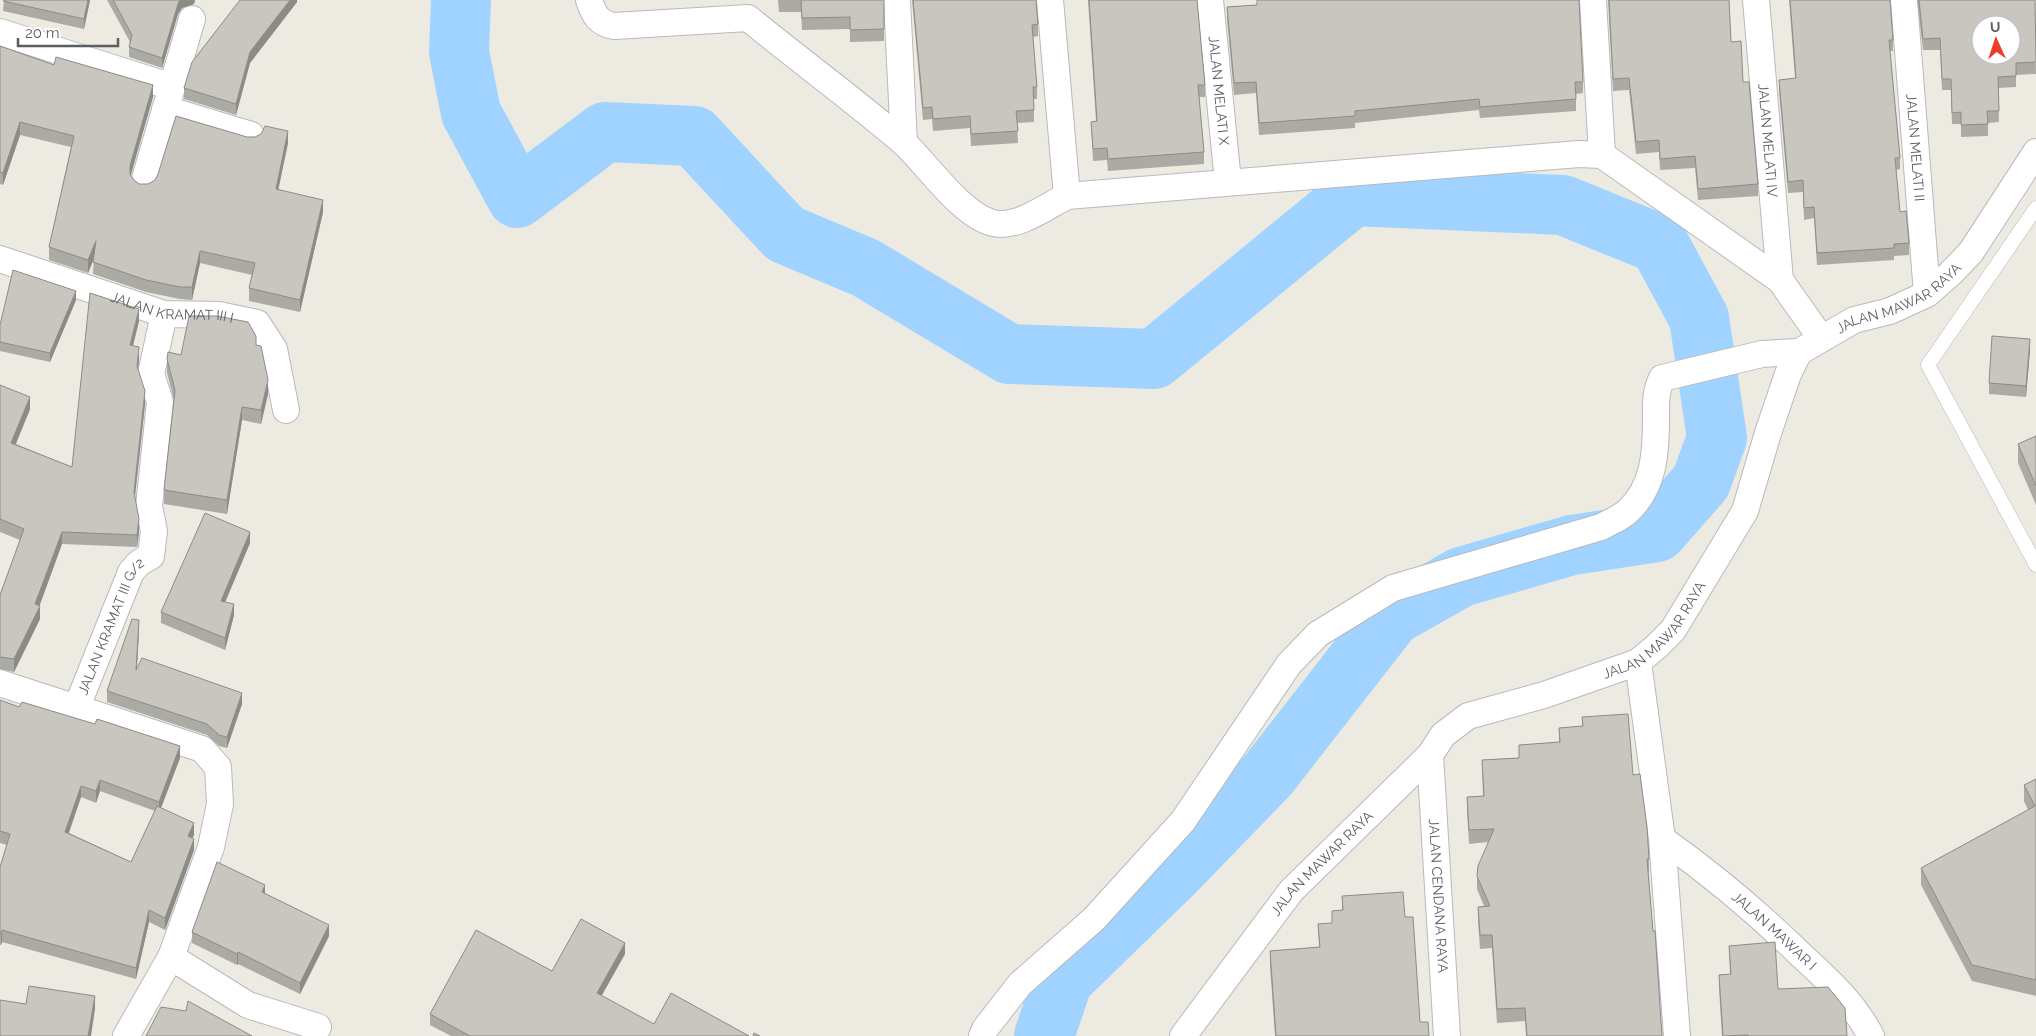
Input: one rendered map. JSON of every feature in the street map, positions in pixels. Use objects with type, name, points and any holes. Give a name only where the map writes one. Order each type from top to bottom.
[{"type":"street","points":[[589,0],[597,18],[603,24],[614,26],[747,9],[904,144],[932,174],[976,215],[994,224],[1016,222],[1067,196],[1578,154],[1602,155],[1780,280],[1821,338]]},
{"type":"street","points":[[897,0],[904,144]]},
{"type":"street","points":[[1050,0],[1067,196]]},
{"type":"street","name":"JALAN MELATI X","points":[[1210,0],[1228,182]]},
{"type":"street","points":[[1592,0],[1602,155]]},
{"type":"street","name":"JALAN MELATI IV","points":[[1756,0],[1780,280]]},
{"type":"street","name":"JALAN MELATI II","points":[[1904,0],[1927,294]]},
{"type":"street","points":[[144,182],[192,19]]},
{"type":"street","points":[[0,32],[169,98],[251,135]]},
{"type":"street","name":"JALAN MAWAR RAYA","points":[[1183,1036],[1291,891],[1430,755],[1443,735],[1468,716],[1544,695],[1638,662],[1673,630],[1745,511],[1788,374],[1799,352],[1854,320],[1890,311],[1927,294],[1971,252],[2036,152]]},
{"type":"street","name":"JALAN KRAMAT III I","points":[[0,259],[164,314],[219,315],[256,323],[274,349],[286,410]]},
{"type":"street","name":"JALAN KRAMAT III G/2","points":[[76,708],[131,572],[139,563],[152,556],[154,531],[149,506],[160,402],[151,374],[164,314]]},
{"type":"street","points":[[982,1036],[985,1029],[1020,984],[1094,919],[1183,821],[1289,664],[1318,634],[1393,588],[1601,527],[1626,512],[1639,498],[1650,477],[1655,455],[1657,387],[1662,378],[1762,354],[1799,352]]},
{"type":"street","points":[[1638,662],[1662,840],[1676,1036]]},
{"type":"street","points":[[2,691],[76,708],[202,749],[218,767],[220,804],[211,847],[171,957],[126,1036]]},
{"type":"street","name":"JALAN CENDANA RAYA","points":[[1430,755],[1447,1036]]},
{"type":"street","name":"JALAN MAWAR I","points":[[1662,840],[1706,870],[1750,905],[1846,997],[1861,1017],[1871,1036]]},
{"type":"street","points":[[171,957],[248,1005],[318,1027]]},
{"type":"lane","points":[[2036,208],[1928,366],[2036,565]]},
{"type":"building","points":[[4,0],[88,0],[84,19]]},
{"type":"building","points":[[113,0],[180,0],[162,58],[129,47],[132,35]]},
{"type":"building","points":[[240,0],[290,0],[250,52],[236,104],[184,88],[192,62]]},
{"type":"building","points":[[801,0],[884,0],[884,29],[850,30],[850,17],[802,18]]},
{"type":"building","points":[[913,0],[1036,0],[1038,24],[1032,25],[1037,87],[1033,87],[1034,110],[1016,111],[1018,131],[971,134],[970,116],[933,119],[932,107],[923,108]]},
{"type":"building","points":[[1089,0],[1197,0],[1205,85],[1198,85],[1204,152],[1108,159],[1107,148],[1093,149],[1091,122],[1097,121]]},
{"type":"building","points":[[1257,0],[1579,0],[1583,82],[1575,82],[1576,99],[1480,107],[1479,99],[1355,111],[1355,116],[1259,123],[1256,82],[1234,83],[1227,7],[1257,5]]},
{"type":"building","points":[[1609,0],[1729,0],[1731,42],[1741,41],[1743,82],[1749,82],[1758,184],[1698,189],[1695,156],[1660,159],[1659,140],[1636,142],[1629,78],[1613,79]]},
{"type":"building","points":[[1790,0],[1890,0],[1893,40],[1889,40],[1900,158],[1895,158],[1900,212],[1906,211],[1909,243],[1894,244],[1894,248],[1817,253],[1814,207],[1804,208],[1803,180],[1788,182],[1779,80],[1796,78]]},
{"type":"building","points":[[1919,0],[2035,0],[2036,62],[2021,63],[2021,15],[1971,15],[1971,65],[2016,65],[2016,76],[1998,77],[1999,111],[1987,111],[1988,124],[1961,125],[1961,112],[1952,113],[1951,79],[1942,79],[1940,38],[1923,39]]},
{"type":"building","points":[[0,46],[54,65],[56,57],[153,85],[130,166],[130,174],[139,184],[148,184],[155,180],[176,116],[247,137],[255,137],[261,134],[265,126],[288,131],[276,189],[323,200],[300,300],[249,288],[255,263],[200,251],[192,287],[180,287],[146,280],[93,262],[96,241],[88,260],[49,247],[74,136],[20,122],[3,173],[0,172]]},
{"type":"building","points":[[13,270],[76,291],[50,353],[0,342],[0,325]]},
{"type":"building","points":[[90,293],[139,309],[130,345],[139,347],[137,366],[145,391],[134,492],[139,519],[137,535],[62,532],[35,604],[40,606],[14,659],[0,657],[0,595],[24,529],[0,519],[0,385],[30,397],[11,443],[72,467]]},
{"type":"building","points":[[189,316],[217,316],[248,322],[256,336],[256,345],[261,346],[268,380],[261,410],[242,407],[227,500],[164,490],[175,390],[167,359],[168,352],[181,355]]},
{"type":"building","points":[[1992,336],[2030,339],[2026,386],[1989,383]]},
{"type":"building","points":[[2036,436],[2036,486],[2018,444]]},
{"type":"building","points":[[205,513],[250,532],[221,601],[234,604],[225,638],[161,612]]},
{"type":"building","points":[[132,619],[139,620],[136,670],[142,658],[242,693],[227,737],[219,735],[207,724],[107,691]]},
{"type":"building","points":[[0,700],[19,707],[22,702],[95,724],[97,719],[180,746],[159,802],[100,780],[96,791],[81,786],[65,832],[131,862],[157,806],[194,823],[188,836],[194,839],[165,918],[149,910],[136,968],[2,930],[0,933],[0,867],[10,834],[0,831]]},
{"type":"building","points":[[1628,714],[1633,775],[1640,774],[1647,827],[1649,859],[1647,859],[1653,931],[1655,931],[1662,1036],[1527,1036],[1525,1008],[1497,1009],[1492,935],[1480,935],[1478,907],[1490,906],[1477,876],[1478,866],[1494,829],[1469,830],[1467,797],[1484,796],[1482,760],[1519,758],[1519,745],[1560,742],[1559,728],[1583,726],[1582,717]]},
{"type":"building","points":[[2036,779],[2036,980],[1972,965],[1921,868],[2035,806],[2024,785]]},
{"type":"building","points":[[217,862],[265,885],[262,892],[329,925],[300,983],[238,952],[237,954],[192,932]]},
{"type":"building","points":[[1403,892],[1405,917],[1413,917],[1420,1022],[1428,1022],[1429,1036],[1276,1036],[1270,951],[1320,947],[1318,924],[1332,923],[1332,911],[1343,910],[1342,896]]},
{"type":"building","points":[[581,919],[625,943],[597,993],[654,1024],[671,993],[749,1036],[470,1036],[430,1014],[476,930],[552,971]]},
{"type":"building","points":[[1775,942],[1778,989],[1828,987],[1845,1008],[1847,1036],[1723,1036],[1719,975],[1731,974],[1729,946]]},
{"type":"building","points":[[29,986],[95,996],[88,1036],[0,1036],[0,1000],[26,1004]]},
{"type":"building","points":[[188,1001],[252,1036],[146,1036],[161,1007],[186,1011]]},
{"type":"waterway","points":[[461,0],[459,52],[471,113],[517,198],[605,132],[694,136],[785,234],[866,268],[1009,354],[1154,359],[1353,196],[1563,205],[1659,244],[1699,318],[1717,438],[1701,482],[1657,532],[1572,545],[1461,577],[1392,616],[1268,775],[1172,874],[1063,980],[1044,1036]]}]
